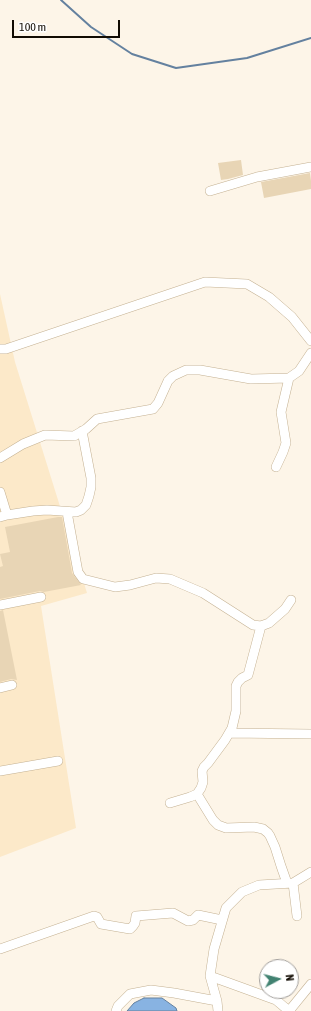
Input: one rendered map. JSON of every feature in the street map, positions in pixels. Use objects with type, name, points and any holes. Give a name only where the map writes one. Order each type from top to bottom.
[{"type":"street","points":[[210,191],[257,177],[311,167]]},
{"type":"street","points":[[0,349],[6,349],[205,282],[247,284],[269,297],[292,317],[311,341]]},
{"type":"street","points":[[0,458],[23,444],[45,435],[74,436],[98,419],[153,409],[158,403],[168,381],[173,376],[186,370],[200,370],[251,378],[289,378],[299,371],[311,353]]},
{"type":"street","points":[[276,467],[286,443],[281,412],[289,378]]},
{"type":"street","points":[[0,492],[3,516],[40,510],[76,512],[81,510],[86,505],[91,487],[82,431]]},
{"type":"street","points":[[67,512],[78,572],[83,579],[114,587],[130,585],[156,578],[170,579],[203,593],[253,625],[261,626],[269,623],[291,600]]},
{"type":"street","points":[[0,605],[41,597]]},
{"type":"street","points":[[170,803],[197,794],[203,782],[202,771],[204,767],[225,740],[232,728],[236,711],[236,686],[242,678],[248,676],[261,626]]},
{"type":"street","points":[[0,688],[12,685]]},
{"type":"street","points":[[229,733],[311,734]]},
{"type":"street","points":[[0,771],[58,761]]},
{"type":"street","points":[[197,794],[213,820],[218,825],[226,828],[254,827],[262,829],[268,833],[275,847],[280,866],[290,883],[297,916]]},
{"type":"street","points":[[218,1011],[217,1001],[210,976],[214,949],[226,908],[242,892],[260,885],[290,883],[311,872]]},
{"type":"street","points":[[0,949],[94,916],[97,917],[101,924],[130,929],[135,924],[136,916],[173,913],[188,921],[193,920],[198,915],[222,920]]},
{"type":"street","points":[[210,976],[276,1000],[289,1011],[311,984]]},
{"type":"street","points":[[116,1011],[118,1006],[130,994],[151,990],[217,1001]]},
{"type":"shaded area","points":[[0,294],[15,362],[87,593],[41,606],[76,828],[0,857]]},
{"type":"water","points":[[144,998],[162,998],[176,1008],[177,1011],[127,1011],[134,1003]]},
{"type":"building","points":[[241,160],[243,175],[221,180],[218,163]]},
{"type":"building","points":[[310,173],[311,189],[264,198],[261,182]]},
{"type":"building","points":[[62,517],[72,573],[81,585],[0,599],[0,567],[3,566],[0,554],[10,552],[5,527]]},
{"type":"building","points":[[3,610],[17,680],[11,679],[0,682],[0,611]]},
{"type":"waterway","points":[[61,0],[91,27],[132,54],[176,68],[247,58],[311,38]]}]
